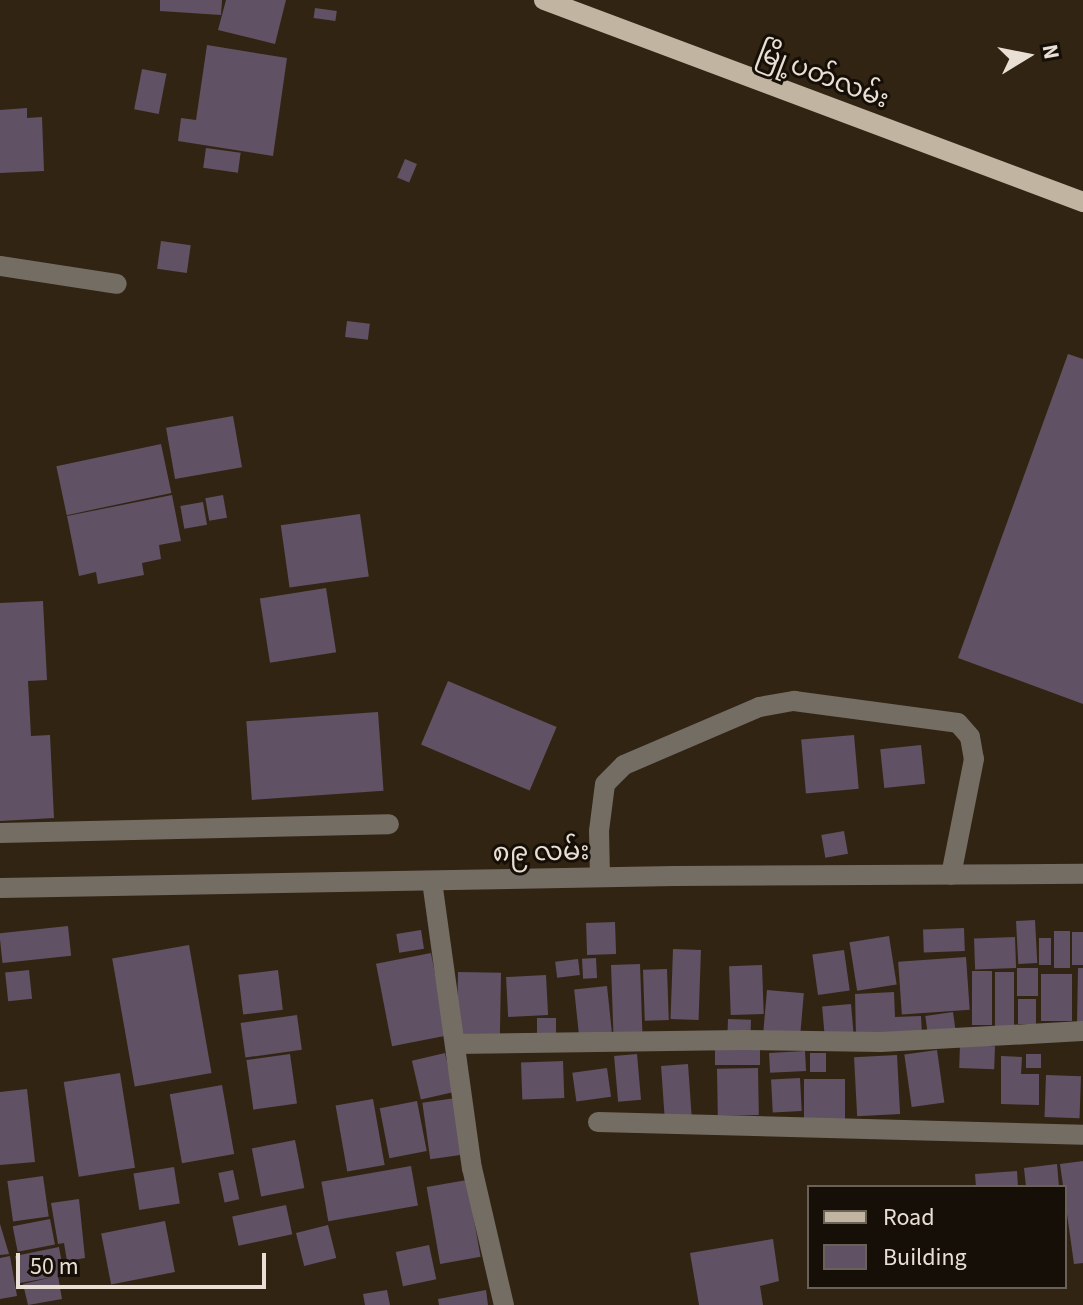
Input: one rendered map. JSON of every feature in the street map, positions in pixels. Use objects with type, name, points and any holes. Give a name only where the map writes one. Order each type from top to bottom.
[{"type":"main road","name":"မြို့ပတ်လမ်း","points":[[544,0],[1083,202]]},
{"type":"street","points":[[0,266],[117,284]]},
{"type":"street","points":[[600,877],[599,831],[605,784],[624,765],[759,707],[794,701],[958,723],[970,737],[974,759],[951,875]]},
{"type":"street","points":[[0,833],[389,824]]},
{"type":"street","name":"၈၉ လမ်း","points":[[0,888],[600,877],[1083,874]]},
{"type":"street","points":[[432,881],[472,1168],[504,1305]]},
{"type":"street","points":[[455,1044],[742,1040],[881,1042],[1083,1031]]},
{"type":"street","points":[[598,1122],[1083,1135]]},
{"type":"building","points":[[160,0],[222,0],[221,15],[160,11]]},
{"type":"building","points":[[226,0],[286,0],[275,44],[218,30]]},
{"type":"building","points":[[315,8],[337,11],[335,21],[314,18]]},
{"type":"building","points":[[207,45],[287,58],[273,156],[178,141],[181,118],[196,120]]},
{"type":"building","points":[[142,69],[167,74],[159,114],[134,109]]},
{"type":"building","points":[[27,108],[27,118],[42,117],[44,171],[0,173],[0,110]]},
{"type":"building","points":[[206,148],[241,153],[238,173],[203,168]]},
{"type":"building","points":[[405,159],[417,164],[409,182],[397,177]]},
{"type":"building","points":[[161,241],[191,245],[187,273],[157,269]]},
{"type":"building","points":[[347,321],[370,324],[368,340],[345,337]]},
{"type":"building","points":[[1068,354],[1083,359],[1083,704],[958,658]]},
{"type":"building","points":[[233,416],[242,467],[175,479],[166,428]]},
{"type":"building","points":[[161,444],[171,493],[67,515],[56,466]]},
{"type":"building","points":[[172,495],[181,541],[159,545],[161,559],[142,563],[144,575],[98,584],[96,572],[79,576],[67,516]]},
{"type":"building","points":[[223,495],[227,518],[209,521],[205,498]]},
{"type":"building","points":[[203,502],[207,525],[184,529],[180,506]]},
{"type":"building","points":[[360,514],[369,576],[290,588],[281,525]]},
{"type":"building","points":[[326,588],[336,652],[270,663],[260,598]]},
{"type":"building","points":[[43,601],[47,680],[28,681],[31,736],[50,735],[54,818],[0,821],[0,603]]},
{"type":"building","points":[[448,681],[557,727],[530,791],[421,745]]},
{"type":"building","points":[[378,712],[384,791],[252,800],[246,721]]},
{"type":"building","points":[[854,735],[859,789],[806,793],[801,740]]},
{"type":"building","points":[[921,745],[925,784],[884,788],[880,749]]},
{"type":"building","points":[[844,831],[848,854],[825,858],[821,835]]},
{"type":"building","points":[[1035,920],[1037,963],[1018,964],[1016,921]]},
{"type":"building","points":[[615,922],[616,954],[587,955],[586,923]]},
{"type":"building","points":[[68,926],[71,956],[3,963],[0,933]]},
{"type":"building","points":[[964,928],[965,951],[924,952],[923,929]]},
{"type":"building","points":[[421,930],[424,949],[399,953],[396,934]]},
{"type":"building","points":[[1054,931],[1070,931],[1070,968],[1054,968]]},
{"type":"building","points":[[1072,932],[1083,932],[1083,965],[1072,965]]},
{"type":"building","points":[[889,936],[897,984],[857,991],[849,942]]},
{"type":"building","points":[[1015,937],[1016,968],[975,969],[974,938]]},
{"type":"building","points":[[1039,938],[1051,938],[1051,965],[1039,965]]},
{"type":"building","points":[[189,945],[212,1073],[135,1087],[112,959]]},
{"type":"building","points":[[673,949],[701,950],[699,1020],[671,1019]]},
{"type":"building","points":[[844,950],[850,991],[818,995],[812,954]]},
{"type":"building","points":[[431,953],[447,1035],[392,1046],[376,964]]},
{"type":"building","points":[[966,957],[970,1010],[902,1015],[898,962]]},
{"type":"building","points":[[596,958],[597,978],[583,979],[582,959]]},
{"type":"building","points":[[578,959],[580,975],[557,978],[555,962]]},
{"type":"building","points":[[640,964],[643,1037],[614,1038],[611,965]]},
{"type":"building","points":[[762,965],[764,1014],[731,1015],[729,966]]},
{"type":"building","points":[[1017,968],[1038,968],[1038,996],[1017,996]]},
{"type":"building","points":[[1078,968],[1083,968],[1083,1024],[1077,1024]]},
{"type":"building","points":[[667,969],[669,1020],[645,1021],[643,970]]},
{"type":"building","points":[[29,970],[32,999],[8,1001],[5,973]]},
{"type":"building","points":[[278,970],[283,1010],[243,1015],[238,975]]},
{"type":"building","points":[[972,971],[992,971],[992,1025],[972,1025]]},
{"type":"building","points":[[458,972],[501,973],[500,1042],[457,1041]]},
{"type":"building","points":[[995,972],[1014,972],[1014,1026],[995,1026]]},
{"type":"building","points":[[1041,974],[1072,974],[1072,1021],[1041,1021]]},
{"type":"building","points":[[546,975],[548,1015],[508,1017],[506,977]]},
{"type":"building","points":[[607,986],[612,1032],[579,1035],[574,989]]},
{"type":"building","points":[[767,990],[804,993],[800,1040],[763,1037]]},
{"type":"building","points":[[894,992],[895,1017],[921,1016],[922,1035],[856,1038],[855,994]]},
{"type":"building","points":[[1018,999],[1036,999],[1036,1024],[1018,1024]]},
{"type":"building","points":[[851,1004],[854,1037],[825,1039],[822,1007]]},
{"type":"building","points":[[953,1012],[956,1033],[928,1037],[925,1016]]},
{"type":"building","points":[[297,1015],[302,1050],[245,1058],[241,1023]]},
{"type":"building","points":[[537,1018],[556,1018],[556,1041],[537,1041]]},
{"type":"building","points":[[728,1019],[751,1020],[750,1037],[727,1036]]},
{"type":"building","points":[[715,1045],[760,1045],[760,1065],[715,1065]]},
{"type":"building","points":[[960,1045],[995,1046],[994,1069],[959,1068]]},
{"type":"building","points":[[937,1050],[944,1102],[912,1107],[904,1055]]},
{"type":"building","points":[[805,1051],[806,1071],[770,1073],[769,1053]]},
{"type":"building","points":[[445,1053],[454,1092],[421,1100],[412,1061]]},
{"type":"building","points":[[810,1053],[826,1053],[826,1072],[810,1072]]},
{"type":"building","points":[[290,1054],[297,1104],[253,1110],[246,1060]]},
{"type":"building","points":[[637,1054],[641,1100],[618,1102],[614,1056]]},
{"type":"building","points":[[1026,1054],[1041,1054],[1041,1068],[1026,1068]]},
{"type":"building","points":[[897,1055],[900,1114],[857,1116],[854,1057]]},
{"type":"building","points":[[1001,1056],[1022,1057],[1021,1074],[1039,1074],[1039,1105],[1001,1104]]},
{"type":"building","points":[[563,1061],[564,1098],[522,1099],[521,1062]]},
{"type":"building","points":[[688,1064],[692,1117],[665,1119],[661,1066]]},
{"type":"building","points":[[607,1068],[611,1097],[576,1102],[572,1073]]},
{"type":"building","points":[[758,1068],[759,1115],[718,1116],[717,1069]]},
{"type":"building","points":[[120,1073],[135,1168],[79,1177],[64,1082]]},
{"type":"building","points":[[1046,1075],[1081,1076],[1080,1118],[1045,1117]]},
{"type":"building","points":[[800,1078],[802,1111],[773,1112],[771,1080]]},
{"type":"building","points":[[804,1079],[845,1079],[845,1119],[804,1119]]},
{"type":"building","points":[[222,1085],[234,1154],[182,1163],[170,1094]]},
{"type":"building","points":[[27,1089],[35,1162],[0,1165],[0,1092]]},
{"type":"building","points":[[456,1098],[464,1154],[430,1159],[422,1103]]},
{"type":"building","points":[[373,1099],[385,1165],[347,1172],[336,1106]]},
{"type":"building","points":[[417,1101],[427,1151],[389,1158],[380,1108]]},
{"type":"building","points":[[295,1140],[304,1188],[261,1196],[252,1148]]},
{"type":"building","points":[[1083,1161],[1083,1263],[1074,1264],[1067,1214],[1067,1185],[1063,1185],[1060,1164]]},
{"type":"building","points":[[1057,1164],[1059,1185],[1026,1185],[1024,1168]]},
{"type":"building","points":[[411,1166],[418,1205],[328,1221],[321,1182]]},
{"type":"building","points":[[174,1167],[180,1204],[139,1210],[134,1173]]},
{"type":"building","points":[[233,1170],[239,1199],[225,1202],[218,1173]]},
{"type":"building","points":[[1017,1171],[1018,1185],[976,1185],[975,1174]]},
{"type":"building","points":[[43,1176],[49,1217],[13,1222],[7,1181]]},
{"type":"building","points":[[467,1180],[481,1257],[440,1264],[427,1187]]},
{"type":"building","points":[[79,1199],[85,1258],[67,1261],[64,1243],[58,1244],[51,1203]]},
{"type":"building","points":[[286,1205],[292,1234],[238,1246],[232,1216]]},
{"type":"building","points":[[50,1219],[55,1245],[18,1252],[13,1226]]},
{"type":"building","points":[[165,1221],[175,1272],[111,1284],[101,1233]]},
{"type":"building","points":[[0,1224],[9,1254],[0,1255]]},
{"type":"building","points":[[328,1225],[336,1258],[304,1266],[296,1233]]},
{"type":"building","points":[[773,1239],[779,1281],[760,1286],[763,1305],[699,1305],[690,1253]]},
{"type":"building","points":[[429,1245],[436,1279],[403,1286],[396,1252]]},
{"type":"building","points":[[59,1247],[64,1275],[58,1276],[62,1299],[28,1305],[23,1284],[53,1277],[20,1283],[15,1256]]},
{"type":"building","points":[[10,1256],[17,1296],[0,1299],[0,1258]]},
{"type":"building","points":[[387,1290],[390,1305],[365,1305],[363,1294]]},
{"type":"building","points":[[486,1290],[488,1305],[439,1305],[438,1299]]}]
